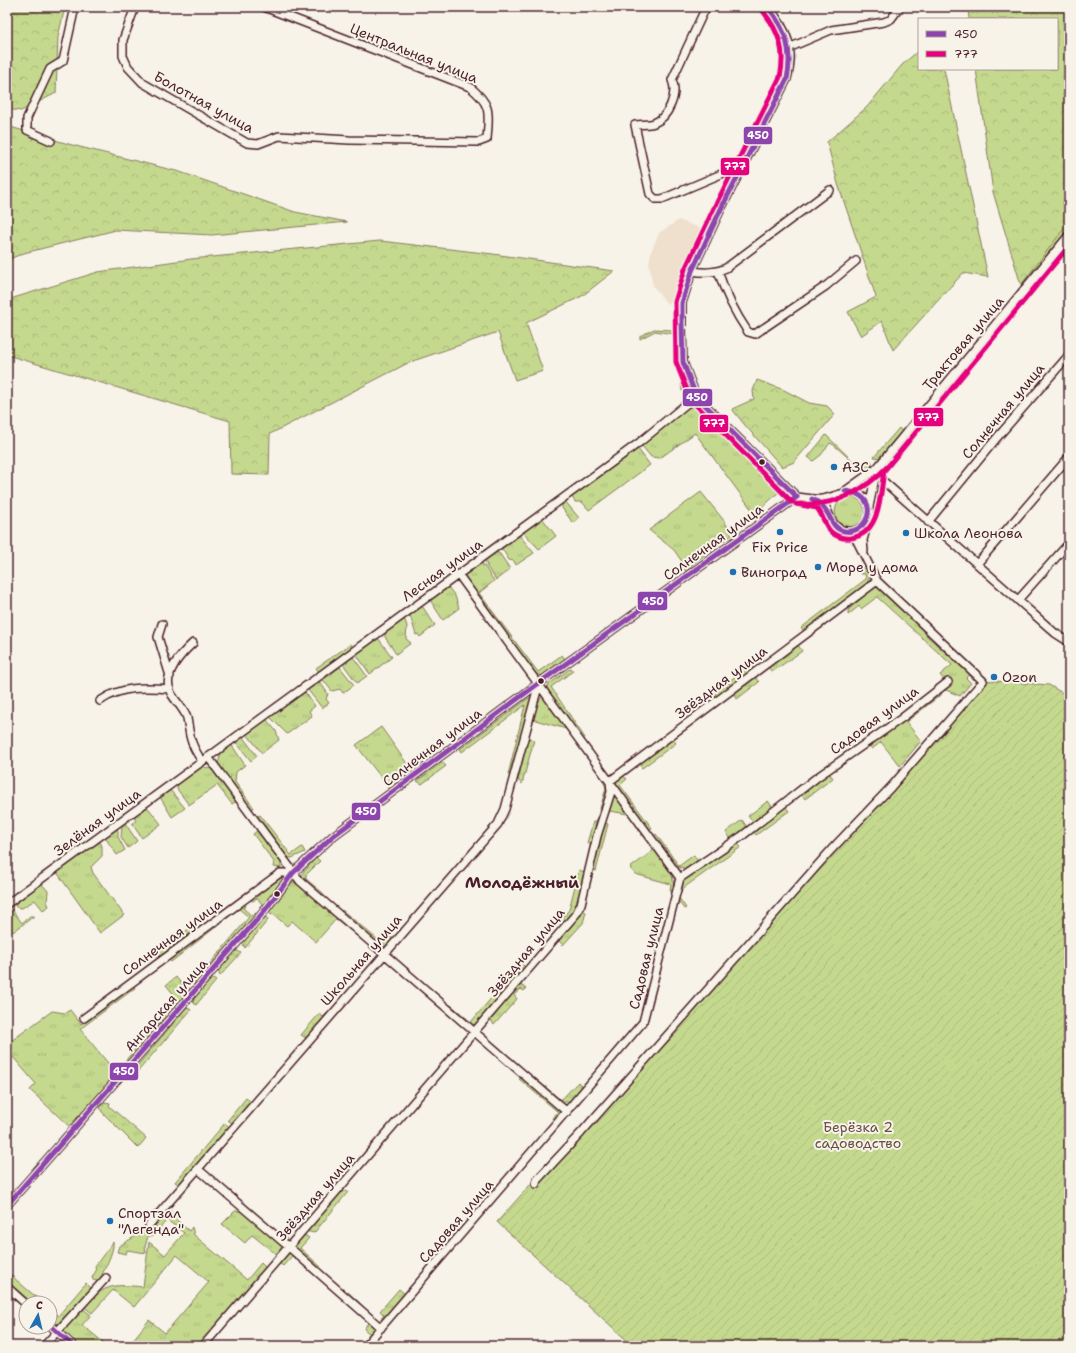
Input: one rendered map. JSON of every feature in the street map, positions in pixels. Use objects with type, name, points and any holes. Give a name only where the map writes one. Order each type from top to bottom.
[{"type":"street","points":[[51,141],[27,130],[27,118],[50,69],[63,60],[75,7]]},
{"type":"street","name":"Болотная улица","points":[[134,7],[124,40],[123,56],[128,67],[142,83],[247,143],[258,144],[279,136],[349,140],[479,142]]},
{"type":"street","name":"Центральная улица","points":[[264,7],[470,87],[482,97],[486,104],[489,116],[487,139],[479,142]]},
{"type":"street","points":[[706,7],[672,80],[675,88],[671,104],[665,115],[655,122],[635,126],[649,192],[655,199],[669,197],[745,164]]},
{"type":"street","points":[[536,1184],[537,1180],[581,1133],[831,850],[891,787],[983,682],[878,581],[868,566],[864,553],[863,540],[869,516],[869,508],[866,500],[861,494],[853,491],[845,491],[823,499],[797,497],[696,396],[683,362],[682,303],[692,271],[720,211],[787,79],[792,62],[791,47],[783,28],[768,7]]},
{"type":"street","points":[[791,47],[831,30],[884,22],[891,19],[900,7]]},
{"type":"street","points":[[692,271],[718,271],[726,268],[830,190]]},
{"type":"street","name":"Трактовая улица","points":[[845,491],[877,468],[1069,235]]},
{"type":"street","points":[[718,271],[724,290],[739,318],[748,332],[755,334],[826,286],[856,261]]},
{"type":"street","name":"Солнечная улица","points":[[928,522],[994,440],[1069,354]]},
{"type":"street","name":"Лесная улица","points":[[205,759],[640,442],[696,396]]},
{"type":"street","points":[[977,564],[1069,457]]},
{"type":"street","points":[[877,468],[882,480],[928,522],[1055,633],[1069,642]]},
{"type":"street","name":"Трактовая улица","points":[[869,508],[877,468]]},
{"type":"street","points":[[829,515],[829,507],[832,499],[838,494]]},
{"type":"street","name":"Солнечная улица","points":[[84,1018],[280,873],[293,873],[333,836],[539,683],[797,497]]},
{"type":"street","points":[[812,499],[820,502],[826,507],[832,522],[854,537],[864,553]]},
{"type":"street","points":[[842,530],[853,531],[860,528],[866,523],[869,516]]},
{"type":"street","points":[[1018,600],[1069,542]]},
{"type":"street","points":[[458,574],[680,878]]},
{"type":"street","name":"Звёздная улица","points":[[203,1346],[576,914],[581,904],[611,792],[610,781],[878,581]]},
{"type":"street","points":[[162,624],[158,637],[170,676],[171,694],[185,714],[190,738],[293,873],[300,881],[474,1031],[478,1037],[567,1112]]},
{"type":"street","points":[[170,676],[179,656],[193,642]]},
{"type":"street","name":"Садовая улица","points":[[365,1346],[643,1022],[680,878],[742,836],[816,778],[902,718],[948,682]]},
{"type":"street","name":"Школьная улица","points":[[149,1225],[199,1170],[502,817],[539,683]]},
{"type":"street","points":[[100,701],[108,696],[132,688],[170,689]]},
{"type":"street","name":"Зелёная улица","points":[[7,904],[205,759]]},
{"type":"street","name":"Ангарская улица","points":[[7,1205],[262,914],[293,873]]},
{"type":"street","points":[[199,1170],[381,1328]]},
{"type":"street","points":[[58,1329],[106,1278]]},
{"type":"street","points":[[7,1287],[18,1297]]},
{"type":"street","points":[[58,1333],[73,1346]]},
{"type":"street","points":[[44,1346],[53,1335]]},
{"type":"shaded area","points":[[679,220],[705,230],[676,296],[668,305],[653,286],[649,263],[651,252],[659,233]]},
{"type":"green space","points":[[7,7],[65,7],[58,37],[56,93],[21,111],[7,109]]},
{"type":"green space","points":[[968,7],[1069,7],[1069,222],[1021,285],[993,192],[976,70],[1058,70],[1058,18],[969,18]]},
{"type":"green space","points":[[918,51],[918,70],[944,70],[988,277],[963,273],[893,350],[882,321],[861,336],[848,312],[876,297],[838,184],[827,142],[867,107],[902,65]]},
{"type":"green space","points":[[7,126],[72,145],[180,172],[295,212],[347,222],[212,235],[116,230],[24,253],[7,260]]},
{"type":"green space","points":[[1069,219],[1069,234],[1024,289],[1021,285]]},
{"type":"green space","points":[[380,241],[493,254],[614,271],[582,296],[526,323],[543,371],[515,380],[498,332],[410,362],[270,434],[269,475],[231,474],[230,421],[7,355],[7,300],[98,272],[191,259]]},
{"type":"green space","points":[[654,329],[672,330],[675,332],[685,390],[682,391],[674,334],[655,331],[640,339],[640,336]]},
{"type":"green space","points":[[757,380],[784,390],[809,403],[827,406],[835,414],[794,462],[782,467],[732,409],[754,399],[753,391]]},
{"type":"green space","points":[[694,406],[701,408],[781,490],[755,514],[695,433],[660,458],[651,457],[642,446],[685,409]]},
{"type":"green space","points":[[899,428],[904,433],[881,458],[874,457]]},
{"type":"green space","points":[[826,435],[859,467],[866,465],[870,460],[872,462],[871,470],[865,473],[830,443],[821,455],[813,461],[808,457]]},
{"type":"green space","points":[[638,449],[650,465],[589,510],[582,502],[575,502],[572,497]]},
{"type":"green space","points":[[701,492],[725,522],[732,535],[693,564],[686,572],[685,566],[674,550],[649,530]]},
{"type":"green space","points":[[850,497],[861,501],[865,512],[861,523],[850,527],[839,523],[835,512],[839,501]]},
{"type":"green space","points":[[565,501],[579,518],[573,523],[562,508],[562,504]]},
{"type":"green space","points":[[542,518],[556,536],[539,549],[524,533],[525,530]]},
{"type":"green space","points":[[519,535],[534,553],[516,565],[514,561],[509,560],[501,547]]},
{"type":"green space","points":[[496,552],[500,554],[510,569],[496,580],[487,567],[485,559]]},
{"type":"green space","points":[[479,563],[483,564],[494,581],[479,593],[538,672],[562,655],[565,659],[543,676],[536,674],[465,578],[465,573]]},
{"type":"green space","points":[[862,567],[870,576],[867,583],[805,633],[801,628],[866,579],[865,574],[861,574],[858,569]]},
{"type":"green space","points":[[448,587],[455,596],[459,608],[443,620],[430,600]]},
{"type":"green space","points":[[874,587],[879,587],[918,623],[928,637],[973,677],[973,680],[968,675],[966,678],[971,683],[960,696],[943,689],[945,681],[940,675],[952,665],[877,597],[861,609],[859,606],[848,615],[848,610]]},
{"type":"green space","points":[[422,606],[435,625],[420,637],[418,634],[416,635],[410,615]]},
{"type":"green space","points":[[404,618],[407,626],[406,639],[411,643],[396,654],[385,637],[385,633]]},
{"type":"green space","points":[[378,638],[392,657],[370,674],[356,654]]},
{"type":"green space","points":[[351,644],[353,649],[320,673],[316,668]]},
{"type":"green space","points":[[798,645],[802,651],[772,672],[768,667]]},
{"type":"green space","points":[[353,657],[367,676],[357,683],[343,664]]},
{"type":"green space","points":[[753,663],[757,668],[717,698],[714,693],[726,684],[728,687],[730,685],[728,682]]},
{"type":"green space","points":[[340,667],[354,685],[343,693],[340,689],[332,691],[323,680]]},
{"type":"green space","points":[[571,668],[573,671],[551,687],[585,738],[582,739],[547,688],[548,685]]},
{"type":"green space","points":[[755,677],[759,682],[737,699],[733,694]]},
{"type":"green space","name":"Берёзка 2 садоводство","points":[[981,680],[1049,685],[1069,697],[1069,1346],[633,1346],[497,1222]]},
{"type":"green space","points":[[320,682],[328,694],[326,699],[329,703],[322,708],[308,690]]},
{"type":"green space","points":[[305,692],[315,706],[309,711],[312,716],[287,734],[270,717]]},
{"type":"green space","points":[[940,692],[942,694],[906,722],[921,741],[900,766],[881,742],[872,749],[868,745]]},
{"type":"green space","points":[[544,695],[605,779],[609,790],[594,843],[587,843],[593,822],[596,822],[606,788],[601,775],[566,729],[532,719],[536,704]]},
{"type":"green space","points":[[530,697],[531,700],[512,774],[508,775],[525,705],[462,752],[460,749]]},
{"type":"green space","points":[[266,719],[276,731],[279,740],[262,753],[246,733]]},
{"type":"green space","points":[[381,727],[410,768],[421,760],[422,762],[418,765],[420,767],[388,790],[387,785],[356,745]]},
{"type":"green space","points":[[242,736],[257,756],[251,761],[235,741]]},
{"type":"green space","points":[[528,738],[534,740],[522,784],[518,780]]},
{"type":"green space","points":[[672,738],[676,743],[642,768],[638,763]]},
{"type":"green space","points":[[231,744],[245,765],[236,772],[235,782],[254,808],[250,810],[218,764],[221,752]]},
{"type":"green space","points":[[442,762],[446,766],[422,784],[417,781]]},
{"type":"green space","points":[[199,767],[211,769],[217,773],[237,801],[232,804],[217,785],[189,805],[177,789],[177,784]]},
{"type":"green space","points":[[829,773],[833,778],[805,799],[801,794]]},
{"type":"green space","points":[[622,775],[627,779],[620,785],[652,828],[648,830],[616,785],[617,780]]},
{"type":"green space","points":[[170,790],[185,808],[172,817],[160,797]]},
{"type":"green space","points":[[616,795],[641,829],[638,832],[639,829],[628,814],[609,811],[613,797]]},
{"type":"green space","points":[[768,801],[773,808],[753,822],[748,816]]},
{"type":"green space","points":[[785,806],[789,811],[756,835],[753,831]]},
{"type":"green space","points":[[146,807],[161,824],[142,838],[132,824],[136,821],[133,816]]},
{"type":"green space","points":[[260,815],[291,855],[302,847],[305,852],[292,858],[286,857],[255,818]]},
{"type":"green space","points":[[742,820],[747,827],[731,839],[726,832]]},
{"type":"green space","points":[[125,823],[137,841],[128,848],[121,837],[122,826]]},
{"type":"green space","points":[[605,823],[608,824],[596,871],[593,870]]},
{"type":"green space","points":[[116,828],[118,830],[118,837],[125,850],[117,855],[104,836]]},
{"type":"green space","points":[[257,831],[281,862],[281,868],[273,867],[274,862],[253,834]]},
{"type":"green space","points":[[644,833],[669,867],[672,875],[673,891],[670,891],[671,884],[635,874],[630,868],[654,850],[643,835],[640,835]]},
{"type":"green space","points":[[656,834],[679,866],[694,855],[698,862],[688,868],[676,867],[653,836]]},
{"type":"green space","points":[[99,840],[102,846],[102,856],[91,867],[93,873],[124,915],[100,933],[56,871]]},
{"type":"green space","points":[[737,843],[741,847],[682,889],[679,898],[686,908],[684,909],[677,899],[683,879]]},
{"type":"green space","points":[[316,858],[320,861],[306,875],[306,879],[323,893],[321,895],[300,876]]},
{"type":"green space","points":[[579,870],[586,873],[585,879],[577,905],[567,922],[562,917],[569,910]]},
{"type":"green space","points":[[281,878],[284,880],[261,909],[259,907],[262,904],[257,898],[253,901],[249,900]]},
{"type":"green space","points":[[40,882],[48,891],[47,902],[49,906],[43,910],[35,900],[22,908],[16,907],[13,902]]},
{"type":"green space","points":[[292,882],[296,883],[376,951],[336,919],[316,942],[292,921],[287,926],[273,914],[271,915],[269,912]]},
{"type":"green space","points":[[245,903],[246,906],[243,908],[252,916],[256,913],[256,915],[195,986],[193,984],[249,917],[239,909],[171,962],[168,959]]},
{"type":"green space","points":[[9,906],[22,923],[30,916],[34,916],[13,932],[7,923],[7,907]]},
{"type":"green space","points":[[342,910],[383,944],[389,937],[393,939],[387,945],[381,947],[340,913]]},
{"type":"green space","points":[[581,910],[586,912],[583,923],[563,945],[558,940]]},
{"type":"green space","points":[[265,916],[268,920],[245,948],[242,943]]},
{"type":"green space","points":[[193,926],[195,932],[160,956],[156,952]]},
{"type":"green space","points":[[236,950],[241,953],[220,976],[218,971]]},
{"type":"green space","points":[[521,963],[525,967],[507,989],[503,984]]},
{"type":"green space","points":[[176,977],[187,991],[189,988],[191,990],[171,1013],[167,1011],[176,997],[166,985]]},
{"type":"green space","points":[[212,978],[216,981],[196,1005],[192,1001]]},
{"type":"green space","points":[[520,984],[526,989],[524,991],[521,989],[514,995],[517,999],[494,1025],[491,1020]]},
{"type":"green space","points":[[133,985],[135,988],[80,1029],[117,1074],[71,1128],[30,1090],[36,1084],[7,1050],[7,1044],[52,1011],[65,1013],[70,1010],[81,1024]]},
{"type":"green space","points":[[499,989],[504,995],[476,1025],[470,1025],[449,1007],[451,1005],[471,1022]]},
{"type":"green space","points":[[187,1007],[191,1010],[133,1077],[131,1073]]},
{"type":"green space","points":[[327,1013],[328,1014],[306,1038],[301,1035],[319,1014],[323,1017]]},
{"type":"green space","points":[[164,1015],[166,1018],[122,1069],[120,1067]]},
{"type":"green space","points":[[522,1078],[559,1108],[560,1115],[554,1121],[552,1118],[558,1112],[519,1079]]},
{"type":"green space","points":[[535,1078],[561,1100],[578,1082],[583,1087],[572,1100],[562,1103],[532,1080]]},
{"type":"green space","points":[[246,1098],[251,1102],[233,1124],[228,1120]]},
{"type":"green space","points":[[105,1102],[110,1103],[109,1106],[146,1138],[138,1148],[102,1112],[100,1107]]},
{"type":"green space","points":[[225,1123],[229,1127],[180,1186],[175,1182]]},
{"type":"green space","points":[[342,1190],[348,1192],[314,1233],[306,1231]]},
{"type":"green space","points":[[169,1209],[172,1213],[171,1215],[189,1231],[192,1227],[194,1235],[247,1280],[261,1263],[266,1268],[199,1346],[128,1346],[149,1320],[165,1333],[209,1282],[177,1255],[134,1307],[113,1290],[92,1313],[83,1306],[98,1293],[110,1287],[143,1287],[149,1242],[165,1255],[184,1233],[167,1220],[159,1229],[155,1226]]},
{"type":"green space","points":[[235,1211],[243,1211],[281,1244],[282,1251],[277,1255],[252,1235],[245,1243],[222,1224]]},
{"type":"green space","points":[[146,1230],[150,1231],[153,1236],[148,1236],[145,1247],[146,1253],[127,1250],[126,1254],[117,1252],[119,1246]]},
{"type":"green space","points":[[303,1234],[309,1238],[300,1248],[321,1267],[319,1269],[294,1248]]},
{"type":"green space","points":[[113,1242],[111,1256],[99,1282],[93,1280],[92,1277],[96,1271],[95,1266]]},
{"type":"green space","points":[[290,1252],[353,1307],[292,1256],[283,1266],[279,1263]]},
{"type":"green space","points":[[7,1272],[34,1295],[22,1295],[7,1282]]},
{"type":"green space","points":[[86,1283],[92,1289],[63,1320],[58,1323],[58,1316]]},
{"type":"green space","points":[[399,1289],[406,1295],[381,1323],[379,1323],[345,1294],[347,1291],[379,1321],[384,1315],[380,1311]]},
{"type":"green space","points":[[82,1308],[91,1315],[82,1325],[108,1346],[77,1346],[62,1331]]},
{"type":"green space","points":[[369,1321],[375,1328],[370,1334],[364,1329]]},
{"type":"transit line","name":"450","points":[[768,7],[784,32],[789,59],[787,79],[720,211],[692,271],[682,303],[683,362],[696,396],[797,497]]},
{"type":"transit line","name":"777","points":[[763,11],[773,26],[780,42],[782,58],[780,77],[685,269],[675,302],[676,362],[691,400],[792,502]]},
{"type":"transit line","name":"777","points":[[796,504],[817,508],[831,532],[841,537],[851,538],[861,535],[868,529],[874,521],[877,512],[884,471],[1069,246]]},
{"type":"transit line","name":"777","points":[[800,504],[826,503],[848,496],[869,483],[888,466]]},
{"type":"transit line","name":"450","points":[[812,499],[823,507],[837,528],[844,531],[852,531],[864,524],[867,518],[867,505],[864,499],[857,494],[845,491]]},
{"type":"transit line","name":"450","points":[[7,1205],[262,914],[293,873],[333,836],[539,683],[797,497]]},
{"type":"transit line","name":"450","points":[[58,1332],[73,1346]]},
{"type":"place","name":"АЗС","points":[[834,467]]},
{"type":"place","name":"Fix Price","points":[[780,532]]},
{"type":"place","name":"Школа Леонова","points":[[906,533]]},
{"type":"place","name":"Море у дома","points":[[818,567]]},
{"type":"place","name":"Виноград","points":[[733,572]]},
{"type":"place","name":"Ozon","points":[[994,677]]},
{"type":"place","name":"Спортзал \"Легенда\"","points":[[110,1221]]},
{"type":"district","name":"Молодёжный","points":[[522,882]]}]
